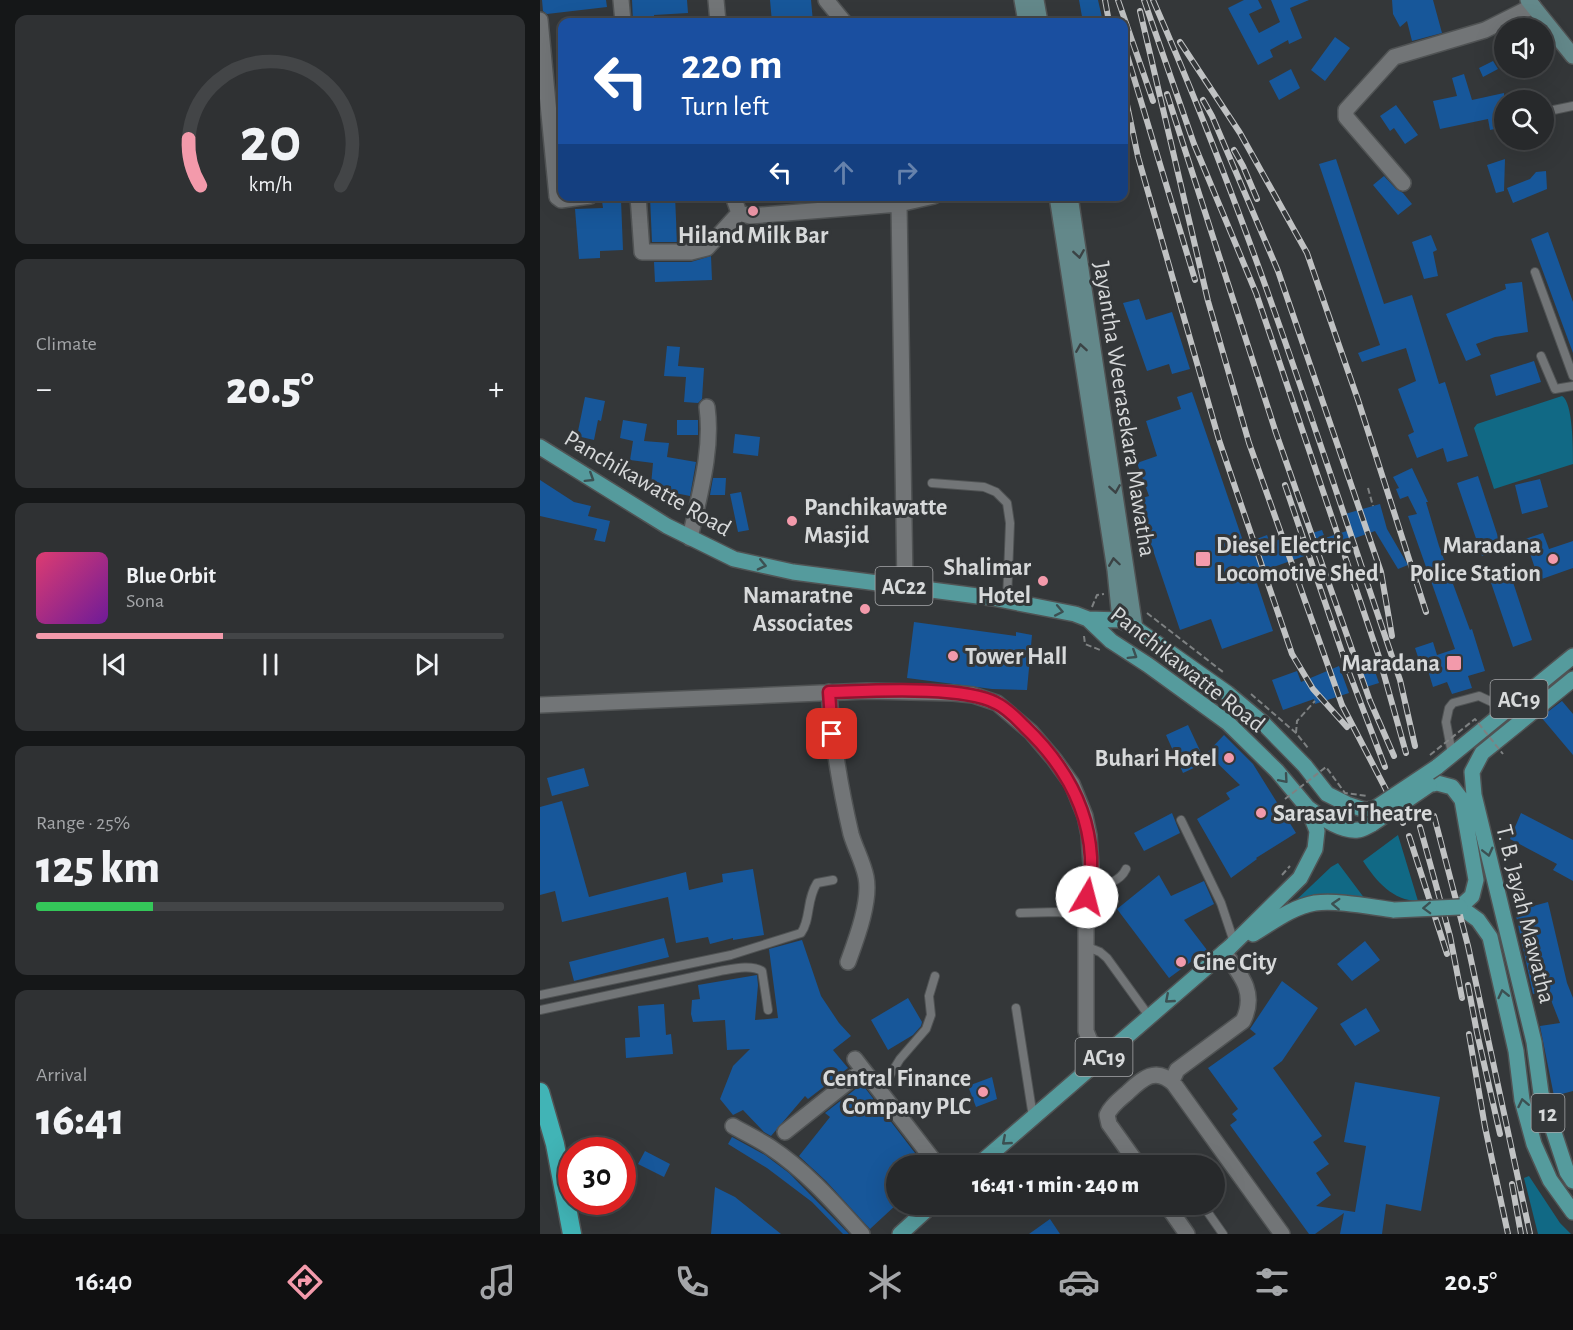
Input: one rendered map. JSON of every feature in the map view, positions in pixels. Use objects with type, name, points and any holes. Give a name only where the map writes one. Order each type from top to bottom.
[{"type":"highway","points":[[540,1092],[555,1144],[572,1234]]},
{"type":"main road","points":[[1022,0],[1025,18]]},
{"type":"main road","points":[[1036,0],[1039,18]]},
{"type":"main road","points":[[1531,3],[1573,56]]},
{"type":"main road","name":"Jayantha Weerasekara Mawatha","points":[[1058,201],[1120,620]]},
{"type":"main road","name":"Jayantha Weerasekara Mawatha","points":[[1071,201],[1135,628]]},
{"type":"main road","name":"Panchikawatte Road","points":[[540,447],[667,526],[734,559],[793,572],[1007,601],[1075,614],[1088,619],[1120,620],[1135,628],[1227,693],[1255,716],[1305,766],[1327,794],[1365,810],[1374,804]]},
{"type":"main road","name":"Panchikawatte Road","points":[[1088,619],[1111,641],[1228,723],[1277,771],[1308,808],[1326,820],[1359,830],[1374,804]]},
{"type":"main road","name":"AC19","points":[[1374,804],[1451,748],[1501,707],[1573,656]]},
{"type":"main road","name":"AC19","points":[[1468,798],[1472,772],[1482,753],[1573,679]]},
{"type":"main road","points":[[1229,947],[1287,913],[1315,903],[1394,909],[1460,907],[1472,896],[1476,880],[1468,798],[1452,787],[1437,783],[1374,804]]},
{"type":"main road","name":"T. B. Jayah Mawatha","points":[[1468,798],[1534,1042],[1541,1093],[1567,1172],[1573,1181]]},
{"type":"main road","name":"Panchikawatte Road","points":[[1229,947],[1300,878],[1315,849],[1317,831],[1308,808]]},
{"type":"main road","name":"T. B. Jayah Mawatha","points":[[1460,907],[1478,920],[1490,937],[1516,1051],[1522,1100],[1534,1144],[1550,1180],[1573,1212]]},
{"type":"main road","name":"AC19","points":[[990,1155],[1229,947]]},
{"type":"main road","points":[[1534,1144],[1555,1137]]},
{"type":"main road","points":[[900,1234],[921,1215]]},
{"type":"street","points":[[621,0],[623,18]]},
{"type":"street","points":[[716,0],[718,18]]},
{"type":"street","points":[[826,0],[841,18]]},
{"type":"street","points":[[1402,183],[1346,117],[1346,110],[1394,57],[1485,30],[1531,3]]},
{"type":"street","points":[[540,20],[551,109],[558,198]]},
{"type":"street","points":[[638,201],[642,252],[691,252],[707,248],[739,213]]},
{"type":"street","points":[[735,201],[739,213]]},
{"type":"street","points":[[739,213],[750,216],[912,201]]},
{"type":"street","points":[[899,204],[905,586]]},
{"type":"street","points":[[690,538],[705,463],[709,419],[707,407]]},
{"type":"street","points":[[829,692],[834,750],[852,836],[867,879],[863,919],[848,962]]},
{"type":"street","points":[[540,705],[829,692],[930,692],[972,695],[997,703],[1031,732],[1054,759],[1072,784],[1085,816],[1089,835],[1091,886],[1087,897],[1086,916],[1086,1031],[1090,1041],[1106,1055]]},
{"type":"street","points":[[1131,1155],[1109,1124],[1107,1115],[1111,1107],[1143,1078],[1151,1075],[1175,1076],[1243,1022],[1249,1009],[1250,995],[1229,947]]},
{"type":"street","points":[[785,1132],[859,1065],[931,1155]]},
{"type":"street","points":[[1175,1076],[1282,1234]]},
{"type":"street","points":[[733,1126],[789,1160],[862,1234]]},
{"type":"street","points":[[1174,1215],[1187,1234]]},
{"type":"lane","points":[[1554,110],[1573,106]]},
{"type":"lane","points":[[1535,272],[1573,376]]},
{"type":"lane","points":[[1542,356],[1555,389],[1573,386]]},
{"type":"lane","points":[[932,483],[984,487],[996,492],[1007,504],[1010,523],[1007,601]]},
{"type":"lane","points":[[1451,748],[1446,722],[1449,708],[1453,703],[1475,696],[1501,707]]},
{"type":"lane","points":[[1181,820],[1221,903],[1229,947]]},
{"type":"lane","points":[[1091,886],[1103,886],[1124,874],[1126,869]]},
{"type":"lane","points":[[540,995],[731,955],[801,933],[805,926],[810,893],[817,883],[833,880]]},
{"type":"lane","points":[[1020,913],[1058,912],[1086,916]]},
{"type":"lane","points":[[1085,946],[1101,952],[1107,958],[1149,1016]]},
{"type":"lane","points":[[540,1010],[720,971],[757,968],[762,971],[768,1011]]},
{"type":"lane","points":[[881,1090],[900,1059],[926,1029],[931,1015],[929,996],[935,976]]},
{"type":"lane","points":[[1016,1008],[1033,1117]]},
{"type":"lane","points":[[1210,1215],[1223,1234]]},
{"type":"path","points":[[1368,488],[1373,506]]},
{"type":"path","points":[[1101,651],[1085,644],[1083,640],[1088,619],[1097,595],[1118,595]]},
{"type":"path","points":[[1146,612],[1231,678]]},
{"type":"path","points":[[1250,693],[1296,733],[1312,754]]},
{"type":"path","points":[[1296,733],[1297,721],[1314,701]]},
{"type":"path","points":[[1432,760],[1451,748],[1501,707]]},
{"type":"path","points":[[1432,760],[1475,719],[1503,754]]},
{"type":"path","points":[[1321,765],[1344,795],[1367,798],[1374,804]]},
{"type":"path","points":[[1285,799],[1326,768],[1345,793],[1367,796],[1374,804]]},
{"type":"path","points":[[1281,877],[1293,861]]},
{"type":"shaded area","points":[[1562,396],[1566,400],[1570,416],[1573,464],[1494,489],[1474,428],[1477,424]]},
{"type":"shaded area","points":[[1398,835],[1418,901],[1393,894],[1374,876],[1363,861]]},
{"type":"shaded area","points":[[1338,863],[1365,899],[1291,905],[1331,867]]},
{"type":"shaded area","points":[[1529,1176],[1560,1223],[1571,1234],[1538,1234],[1524,1178]]},
{"type":"building","points":[[542,0],[606,0],[607,7],[547,14],[543,11]]},
{"type":"building","points":[[632,0],[687,0],[688,13],[654,15],[654,18],[633,18]]},
{"type":"building","points":[[770,0],[811,0],[813,18],[772,18]]},
{"type":"building","points":[[1079,0],[1098,0],[1102,18],[1082,18]]},
{"type":"building","points":[[1244,0],[1258,0],[1262,8],[1249,14],[1259,33],[1280,22],[1271,0],[1309,0],[1290,8],[1302,38],[1289,44],[1288,40],[1270,50],[1273,57],[1258,65],[1228,8]]},
{"type":"building","points":[[1392,0],[1433,0],[1442,33],[1412,41],[1407,21],[1400,27],[1393,14]]},
{"type":"building","points":[[1335,37],[1350,48],[1325,81],[1311,70]]},
{"type":"building","points":[[1493,61],[1494,63],[1494,71],[1483,77],[1479,68]]},
{"type":"building","points":[[1291,69],[1300,88],[1279,100],[1269,81]]},
{"type":"building","points":[[1464,74],[1472,100],[1494,95],[1494,129],[1490,130],[1488,119],[1440,129],[1433,101],[1457,96],[1452,78]]},
{"type":"building","points":[[1396,105],[1418,135],[1405,144],[1394,128],[1390,131],[1380,116]]},
{"type":"building","points":[[1336,159],[1384,304],[1412,295],[1439,384],[1445,382],[1468,456],[1447,462],[1443,448],[1417,458],[1408,435],[1414,432],[1398,389],[1416,381],[1406,348],[1362,362],[1358,353],[1380,345],[1319,164]]},
{"type":"building","points":[[1505,159],[1504,191],[1496,193],[1487,165]]},
{"type":"building","points":[[1546,171],[1547,189],[1513,203],[1507,188],[1530,179],[1536,172]]},
{"type":"building","points":[[1384,176],[1412,204],[1398,215],[1373,185]]},
{"type":"building","points":[[602,201],[621,201],[623,250],[600,251],[600,258],[579,259],[575,209],[603,208]]},
{"type":"building","points":[[650,201],[675,201],[677,242],[652,242]]},
{"type":"building","points":[[1548,232],[1573,302],[1573,353],[1531,239]]},
{"type":"building","points":[[1431,235],[1437,250],[1433,252],[1438,276],[1424,279],[1412,242]]},
{"type":"building","points":[[711,256],[712,280],[655,282],[654,262],[691,262]]},
{"type":"building","points":[[1522,282],[1528,332],[1495,337],[1476,344],[1481,355],[1466,361],[1446,314],[1506,289],[1505,284]]},
{"type":"building","points":[[1139,299],[1146,320],[1172,312],[1190,369],[1172,374],[1169,364],[1147,371],[1123,303]]},
{"type":"building","points":[[667,346],[680,347],[678,366],[704,368],[702,399],[698,403],[684,402],[686,377],[664,376]]},
{"type":"building","points":[[1534,361],[1541,382],[1496,396],[1490,375]]},
{"type":"building","name":"Diesel Electric Locomotive Shed","points":[[1192,392],[1244,544],[1267,535],[1270,543],[1293,534],[1298,548],[1315,542],[1312,533],[1322,530],[1325,538],[1350,530],[1345,514],[1380,504],[1387,529],[1408,565],[1398,569],[1375,531],[1254,574],[1273,631],[1222,649],[1211,619],[1180,630],[1136,500],[1149,496],[1137,463],[1157,456],[1146,421],[1181,409],[1177,397]]},
{"type":"building","points":[[585,397],[605,401],[594,440],[577,436]]},
{"type":"building","points":[[623,420],[647,424],[644,441],[669,443],[667,457],[696,462],[690,496],[670,492],[671,486],[651,485],[653,463],[630,460],[633,441],[620,438]]},
{"type":"building","points":[[677,420],[698,420],[698,435],[677,435]]},
{"type":"building","points":[[735,434],[760,437],[758,456],[733,453]]},
{"type":"building","points":[[1412,468],[1428,502],[1426,502],[1439,546],[1470,630],[1472,629],[1485,671],[1468,676],[1472,688],[1452,694],[1447,682],[1433,687],[1427,667],[1422,669],[1415,648],[1433,642],[1437,655],[1455,649],[1408,516],[1417,514],[1408,496],[1400,499],[1396,489],[1399,488],[1393,477]]},
{"type":"building","points":[[1478,476],[1502,549],[1482,556],[1457,483]]},
{"type":"building","points":[[713,478],[726,478],[725,495],[710,495]]},
{"type":"building","points":[[1540,479],[1548,507],[1522,514],[1515,485]]},
{"type":"building","points":[[540,480],[574,502],[591,506],[588,516],[610,521],[605,542],[594,540],[597,529],[540,516]]},
{"type":"building","points":[[741,492],[749,530],[738,532],[730,494]]},
{"type":"building","name":"Maradana Police Station","points":[[1543,533],[1549,549],[1573,541],[1573,568],[1539,580],[1525,539]]},
{"type":"building","points":[[1508,567],[1532,640],[1513,647],[1488,574]]},
{"type":"building","name":"Tower Hall","points":[[914,622],[1016,636],[1016,632],[1032,635],[1027,690],[992,689],[907,678]]},
{"type":"building","points":[[1370,657],[1379,683],[1366,687],[1357,662]]},
{"type":"building","points":[[1339,666],[1349,693],[1315,704],[1314,699],[1283,710],[1272,680],[1297,671],[1301,682]]},
{"type":"building","points":[[1562,701],[1573,714],[1573,755],[1541,717]]},
{"type":"building","points":[[1188,725],[1203,757],[1224,735],[1253,764],[1296,833],[1256,858],[1231,878],[1197,819],[1230,799],[1226,793],[1240,785],[1213,759],[1183,773],[1166,735]]},
{"type":"building","points":[[584,768],[589,786],[552,796],[547,778]]},
{"type":"building","points":[[562,801],[589,897],[686,872],[689,890],[723,882],[722,874],[753,869],[764,935],[733,940],[733,938],[710,944],[708,937],[676,943],[668,897],[562,922],[555,891],[540,895],[540,807]]},
{"type":"building","points":[[1172,813],[1180,833],[1144,851],[1134,833]]},
{"type":"building","points":[[1521,813],[1573,840],[1573,881],[1553,870],[1557,864],[1510,839]]},
{"type":"building","points":[[1159,875],[1171,896],[1204,881],[1214,904],[1184,920],[1207,950],[1169,978],[1117,909]]},
{"type":"building","points":[[1548,902],[1567,983],[1573,998],[1573,1091],[1554,1096],[1540,1026],[1560,1023],[1547,990],[1533,994],[1515,911]]},
{"type":"building","points":[[664,938],[669,957],[574,981],[569,962]]},
{"type":"building","points":[[802,940],[821,996],[851,1036],[833,1050],[848,1068],[808,1099],[805,1096],[771,1136],[764,1132],[743,1110],[733,1115],[720,1099],[733,1066],[750,1049],[727,1050],[725,1020],[693,1022],[692,1000],[700,999],[698,985],[757,975],[755,1020],[778,1018],[769,949]]},
{"type":"building","points":[[1365,941],[1380,960],[1352,981],[1337,964]]},
{"type":"building","points":[[1282,981],[1318,1008],[1282,1061],[1273,1068],[1322,1136],[1313,1142],[1329,1164],[1316,1173],[1331,1195],[1316,1206],[1355,1212],[1366,1146],[1344,1142],[1355,1082],[1440,1097],[1421,1211],[1386,1204],[1382,1234],[1340,1234],[1344,1213],[1315,1234],[1309,1234],[1230,1125],[1237,1120],[1232,1114],[1238,1109],[1208,1068],[1256,1034],[1250,1029]]},
{"type":"building","points":[[908,998],[922,1022],[921,1026],[913,1035],[888,1050],[871,1020]]},
{"type":"building","points":[[664,1004],[666,1035],[671,1034],[673,1054],[626,1058],[625,1038],[640,1037],[638,1006]]},
{"type":"building","points":[[1366,1008],[1380,1031],[1355,1046],[1340,1024]]},
{"type":"building","name":"Central Finance Company PLC","points":[[992,1077],[997,1099],[976,1107],[968,1086]]},
{"type":"building","points":[[862,1084],[917,1155],[886,1155],[886,1214],[870,1229],[826,1181],[799,1156],[830,1117],[825,1113]]},
{"type":"building","points":[[732,1137],[765,1155],[789,1173],[849,1234],[843,1234],[812,1202],[767,1168],[728,1144]]},
{"type":"building","points":[[645,1151],[670,1164],[664,1177],[638,1164]]},
{"type":"building","points":[[715,1187],[735,1197],[781,1234],[711,1234]]},
{"type":"building","points":[[1050,1219],[1060,1234],[1029,1234]]},
{"type":"railway","points":[[1105,0],[1108,18]]},
{"type":"railway","points":[[1118,0],[1124,18]]},
{"type":"railway","points":[[1144,0],[1194,144],[1256,293],[1379,657],[1406,753]]},
{"type":"railway","points":[[1153,0],[1222,167],[1284,337],[1400,680],[1415,746]]},
{"type":"railway","points":[[1140,11],[1208,301],[1249,443],[1342,705],[1396,809]]},
{"type":"railway","points":[[1128,29],[1153,101]]},
{"type":"railway","points":[[1180,42],[1240,133],[1307,253],[1358,400],[1426,612]]},
{"type":"railway","points":[[1128,58],[1195,280]]},
{"type":"railway","points":[[1167,94],[1276,433],[1370,701],[1394,756]]},
{"type":"railway","points":[[1203,100],[1212,116],[1278,271],[1381,572],[1392,636]]},
{"type":"railway","points":[[1128,109],[1138,157],[1219,440],[1292,654],[1313,689],[1347,727]]},
{"type":"railway","points":[[1234,150],[1257,199]]},
{"type":"railway","points":[[1285,485],[1347,667],[1385,767]]},
{"type":"railway","points":[[1434,816],[1468,946],[1530,1234]]},
{"type":"railway","points":[[1420,827],[1450,936],[1462,998]]},
{"type":"railway","points":[[1409,836],[1447,954]]},
{"type":"railway","points":[[1468,985],[1500,1134]]},
{"type":"railway","points":[[1469,1034],[1485,1127],[1508,1234]]},
{"type":"railway","points":[[1512,1184],[1521,1234]]},
{"type":"place","name":"Hiland Milk Bar","points":[[753,211]]},
{"type":"place","name":"Panchikawatte Masjid","points":[[792,521]]},
{"type":"place","name":"Diesel Electric Locomotive Shed","points":[[1203,559]]},
{"type":"place","name":"Maradana Police Station","points":[[1553,559]]},
{"type":"place","name":"Shalimar Hotel","points":[[1043,581]]},
{"type":"place","name":"Namaratne Associates","points":[[865,609]]},
{"type":"place","name":"Tower Hall","points":[[953,656]]},
{"type":"place","name":"Maradana","points":[[1454,663]]},
{"type":"place","name":"Buhari Hotel","points":[[1229,758]]},
{"type":"place","name":"Sarasavi Theatre","points":[[1261,813]]},
{"type":"place","name":"Cine City","points":[[1181,962]]},
{"type":"place","name":"Central Finance Company PLC","points":[[983,1092]]},
{"type":"route","points":[[832,734],[829,692],[953,693],[972,695],[997,703],[1031,732],[1072,784],[1085,816],[1089,835],[1091,886],[1087,897]]}]
